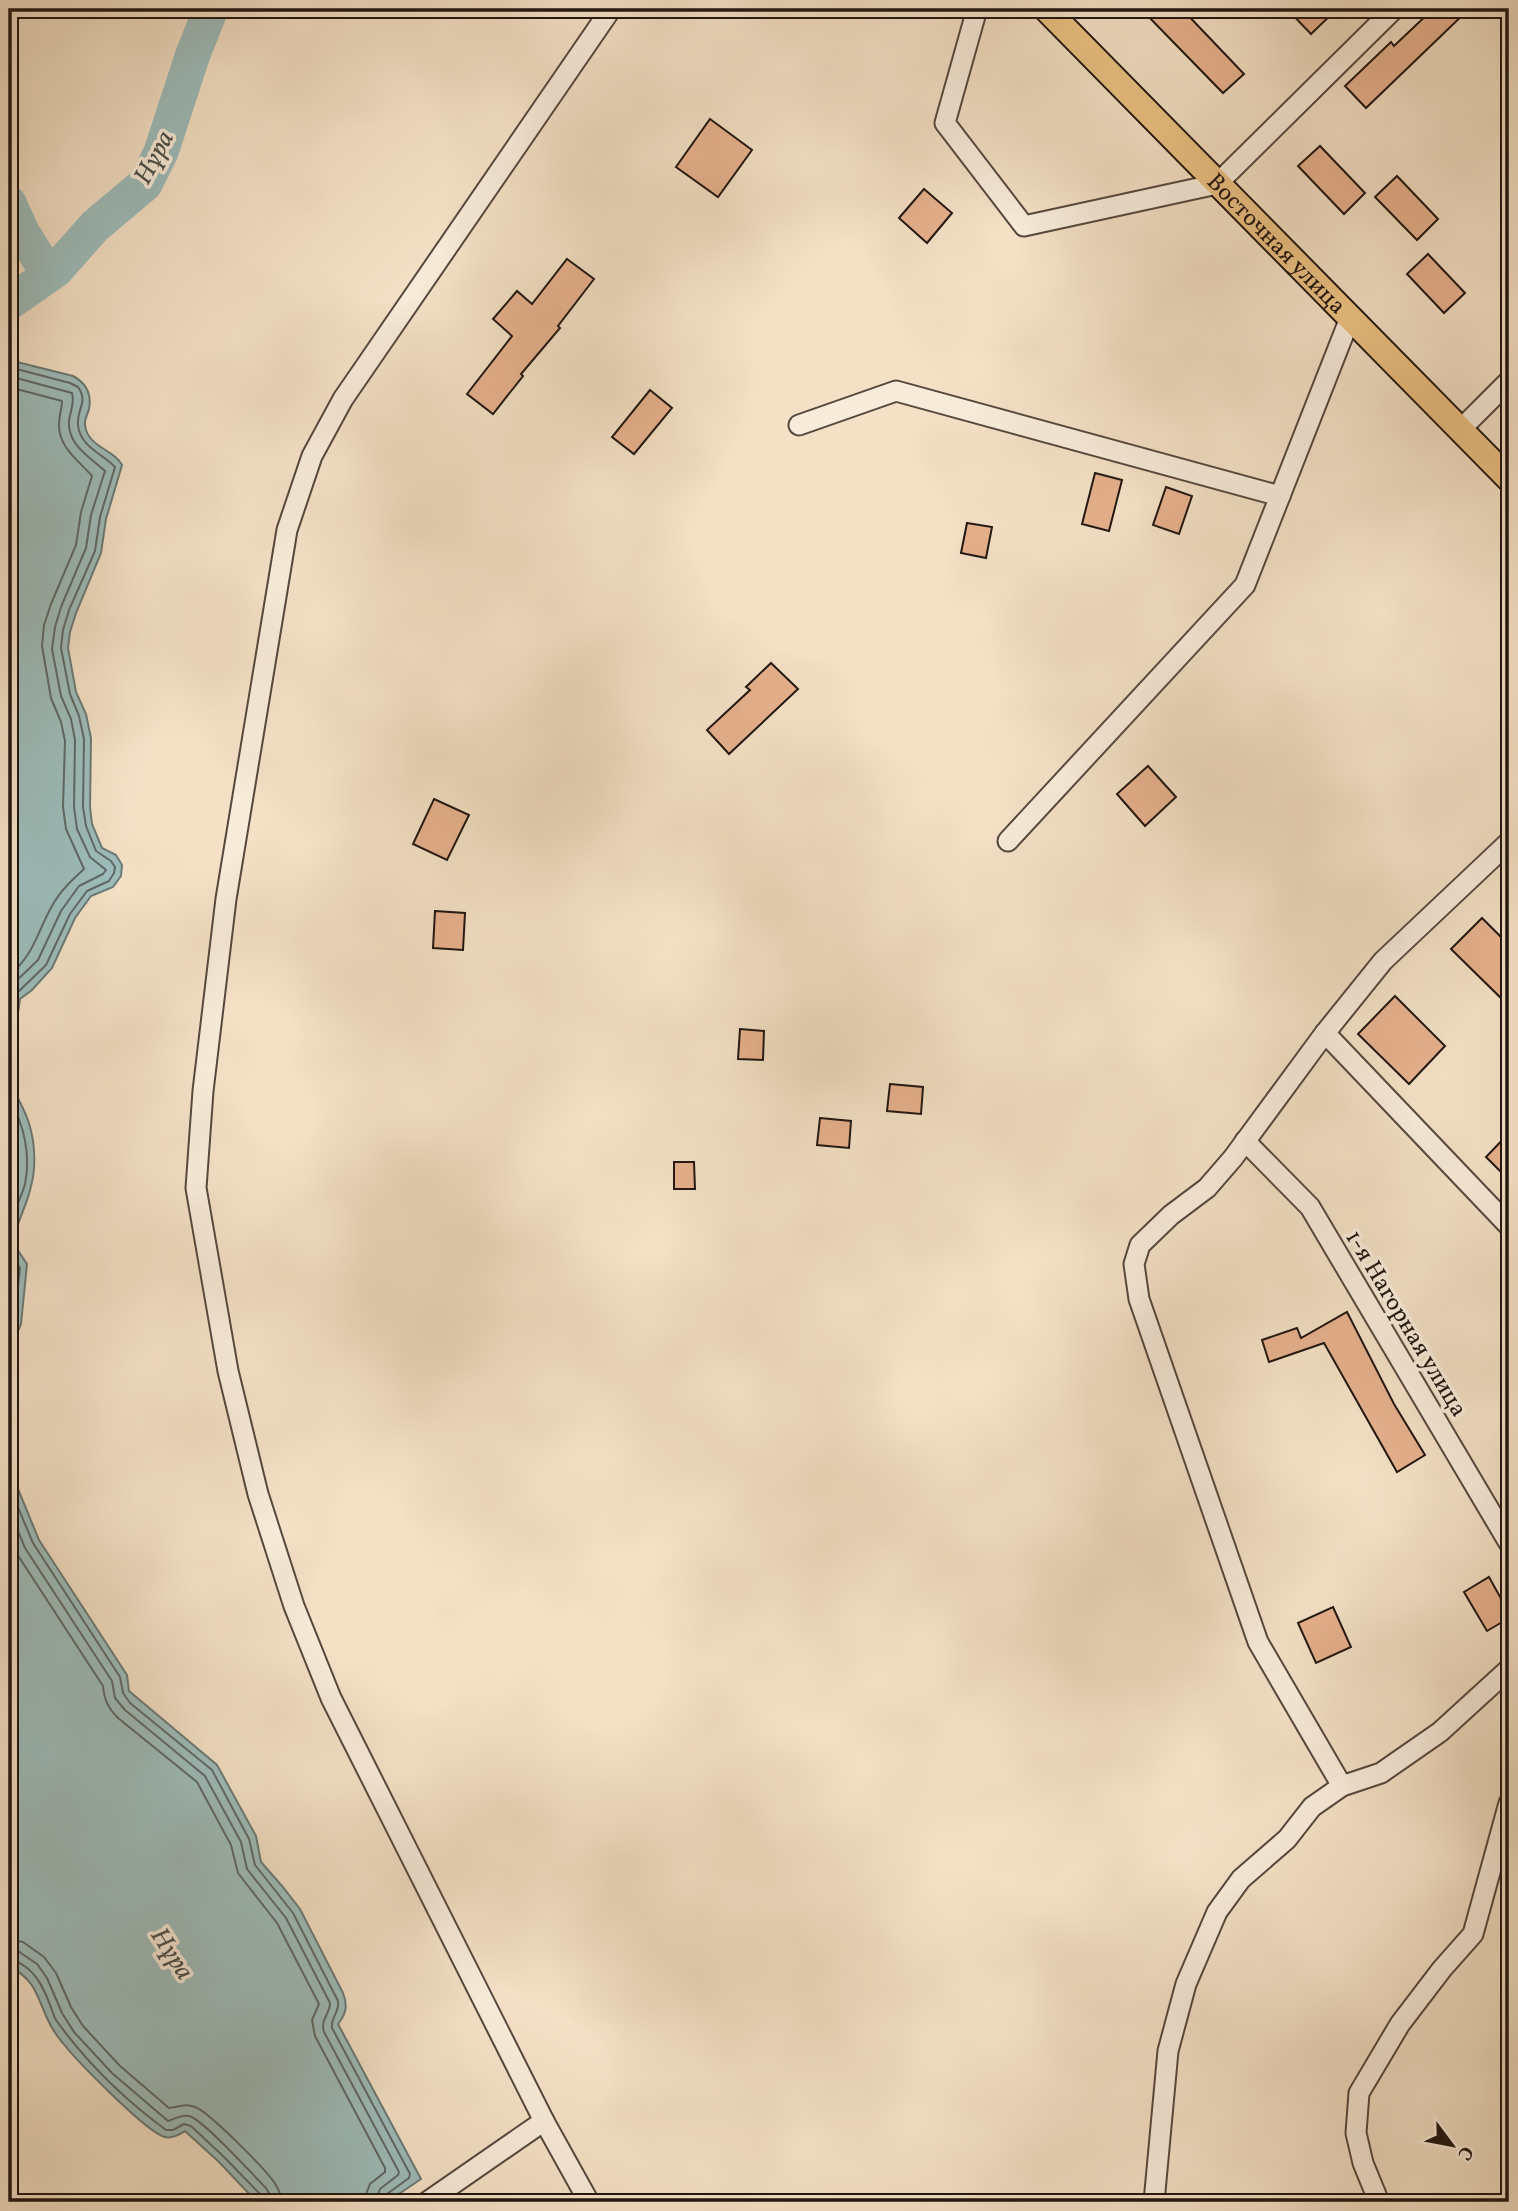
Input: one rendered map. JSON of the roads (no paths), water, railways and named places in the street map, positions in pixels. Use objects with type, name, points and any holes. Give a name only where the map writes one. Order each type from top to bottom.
[{"type":"main road","name":"Восточная улица","points":[[1045,9],[1509,479]]},
{"type":"street","points":[[589,2202],[544,2121],[331,1698],[294,1606],[258,1494],[228,1371],[196,1188],[203,1091],[226,899],[287,530],[312,456],[343,399],[611,9]]},
{"type":"street","points":[[977,9],[945,123],[1024,226],[1217,184],[1394,9]]},
{"type":"street","points":[[1008,841],[1245,585],[1350,318]]},
{"type":"street","points":[[1461,429],[1509,381]]},
{"type":"street","points":[[799,425],[896,391],[1280,496]]},
{"type":"street","points":[[1342,1786],[1258,1642],[1139,1299],[1134,1264],[1140,1245],[1171,1215],[1206,1188],[1245,1141],[1325,1033],[1383,961],[1509,842]]},
{"type":"street","points":[[1325,1033],[1509,1226]]},
{"type":"street","name":"1-я Нагорная улица","points":[[1245,1141],[1310,1207],[1509,1544]]},
{"type":"street","points":[[1154,2202],[1168,2051],[1186,1984],[1217,1912],[1241,1880],[1287,1839],[1312,1807],[1342,1786],[1381,1773],[1440,1732],[1509,1669]]},
{"type":"street","points":[[1379,2202],[1363,2163],[1356,2133],[1359,2093],[1400,2024],[1473,1934],[1509,1803]]},
{"type":"street","points":[[427,2202],[544,2121]]},
{"type":"water","points":[[9,360],[73,376],[81,382],[90,398],[85,423],[87,432],[122,465],[106,519],[101,553],[76,613],[68,648],[76,692],[86,714],[91,738],[92,824],[102,848],[116,855],[122,865],[121,876],[113,887],[91,896],[75,918],[52,968],[20,999],[18,1013],[9,1035]]},
{"type":"water","points":[[9,1077],[28,1120],[33,1141],[34,1172],[13,1243],[27,1264],[21,1324],[9,1352]]},
{"type":"water","points":[[9,1467],[39,1540],[127,1675],[129,1691],[217,1765],[256,1836],[261,1862],[300,1909],[345,1998],[345,2010],[338,2024],[421,2179],[387,2202],[257,2202],[185,2131],[173,2137],[156,2133],[112,2095],[60,2040],[31,1984],[12,1968],[9,1946]]},
{"type":"waterway","name":"Нұра","points":[[9,303],[56,270],[95,226],[145,184],[161,152],[193,54],[211,9]]},
{"type":"waterway","name":"Нұра","points":[[9,203],[22,232],[49,275]]}]
